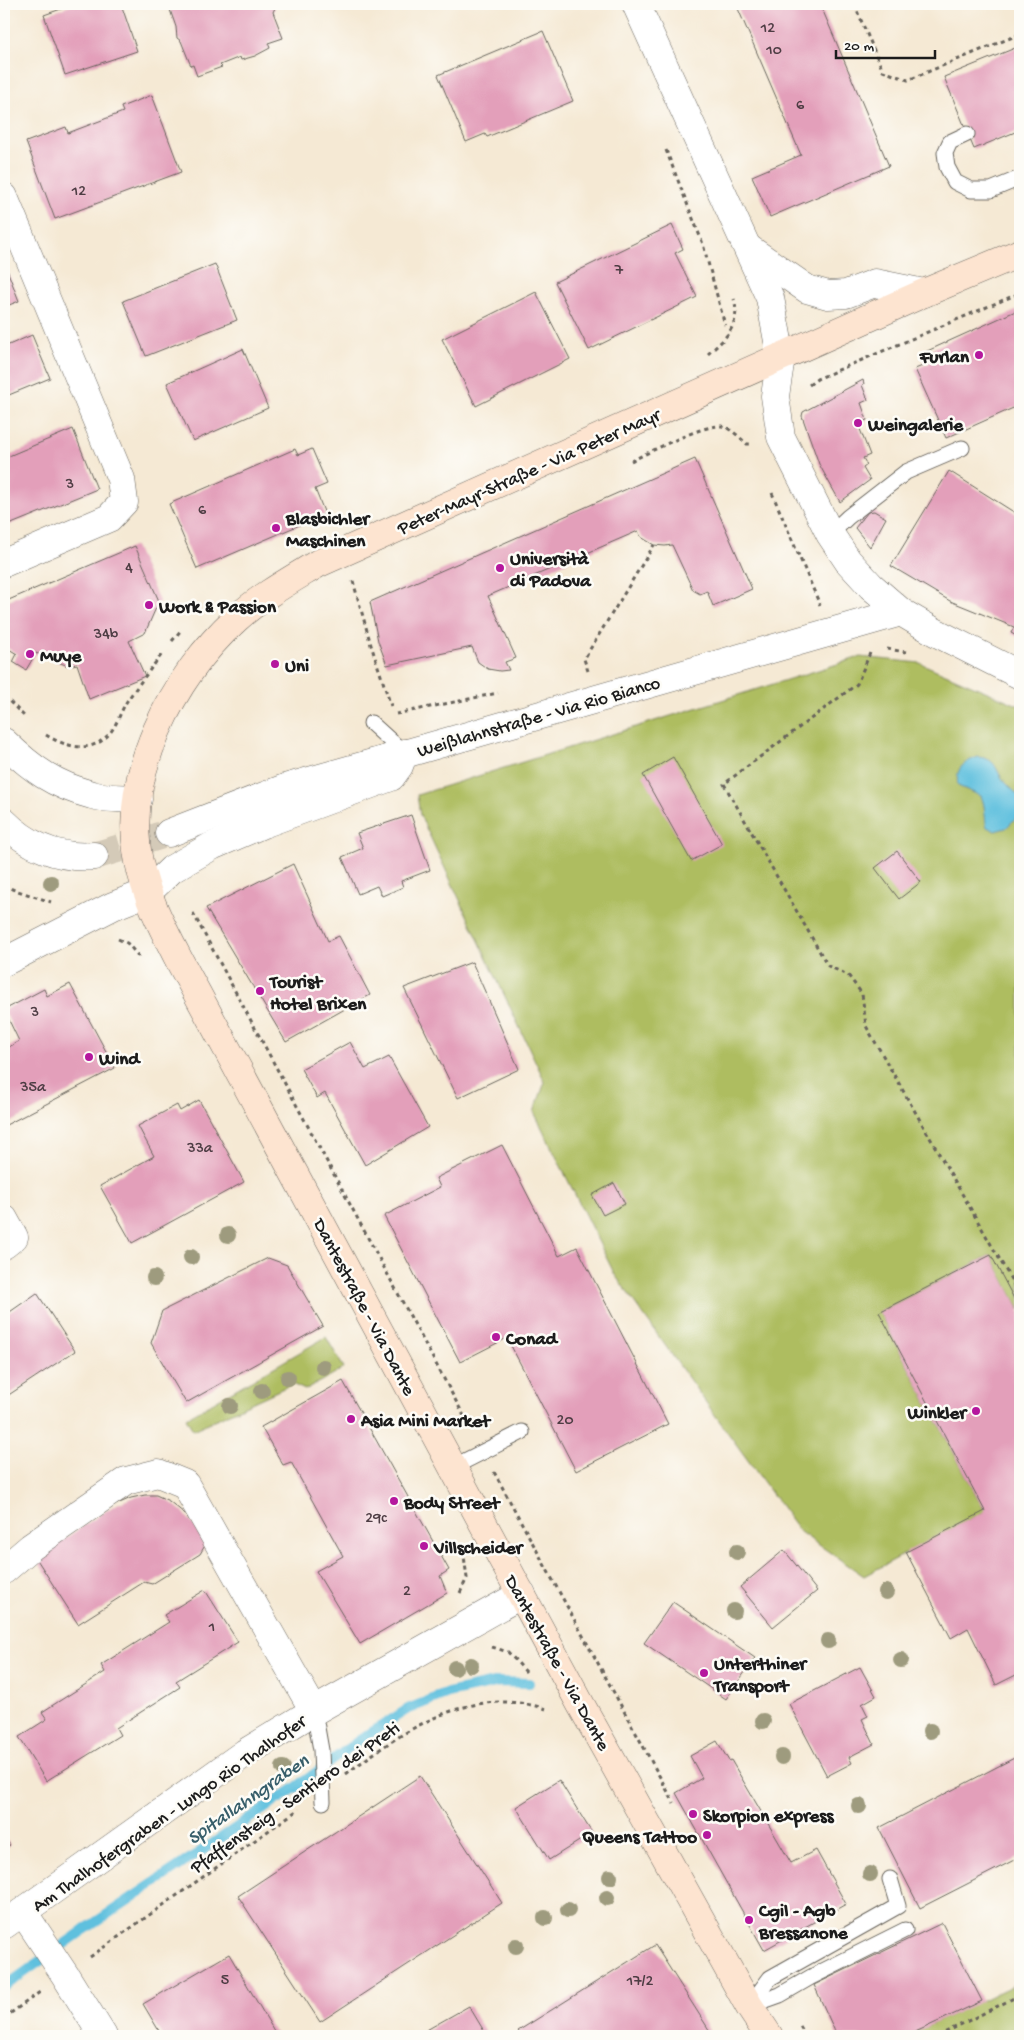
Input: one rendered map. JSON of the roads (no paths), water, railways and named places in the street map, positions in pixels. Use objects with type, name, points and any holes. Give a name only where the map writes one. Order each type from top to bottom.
[{"type":"main road","name":"Peter-Mayr-Straße - Via Peter Mayr","points":[[138,799],[144,767],[156,732],[170,703],[192,668],[213,642],[237,618],[269,593],[317,564],[781,356],[1020,253]]},
{"type":"main road","name":"Dantestraße - Via Dante","points":[[138,799],[136,834],[139,862],[161,925],[522,1594],[749,2006],[769,2036]]},
{"type":"street","points":[[636,4],[770,298],[781,356],[775,396],[781,437],[830,534],[848,561],[871,586],[900,612],[1020,675]]},
{"type":"street","points":[[4,198],[121,479],[124,502],[109,518],[4,563]]},
{"type":"street","points":[[747,248],[807,289],[828,294],[846,294],[875,283],[924,293]]},
{"type":"street","name":"Weißlahnstraße - Via Rio Bianco","points":[[148,892],[172,869],[212,846],[263,824],[391,777],[399,766],[404,753],[900,612]]},
{"type":"street","points":[[4,742],[25,763],[47,779],[94,796],[138,799]]},
{"type":"street","points":[[169,833],[285,788],[404,753]]},
{"type":"street","points":[[4,822],[16,834],[48,852],[77,857],[94,856]]},
{"type":"street","points":[[4,962],[113,906],[148,892]]},
{"type":"street","points":[[4,1219],[14,1237],[4,1245]]},
{"type":"street","points":[[4,1570],[31,1547],[126,1481],[158,1473],[185,1484],[314,1710]]},
{"type":"street","name":"Am Thalhofergraben - Lungo Rio Thalhofer","points":[[103,2036],[55,1960],[13,1919],[245,1753],[314,1710],[522,1594]]},
{"type":"lane","points":[[968,134],[950,142],[945,153],[947,167],[955,182],[972,190],[991,190],[1020,178]]},
{"type":"lane","points":[[830,534],[848,517],[906,472],[962,448]]},
{"type":"lane","points":[[371,723],[404,753]]},
{"type":"lane","points":[[453,1467],[522,1432]]},
{"type":"lane","points":[[314,1710],[321,1750],[322,1792]]},
{"type":"lane","points":[[749,2006],[770,1978],[898,1906],[890,1879]]},
{"type":"lane","points":[[749,2006],[780,1995],[811,1977],[905,1930]]},
{"type":"water","points":[[978,757],[990,760],[1002,779],[1020,798],[1020,814],[1006,828],[995,831],[987,827],[981,796],[958,786],[957,780],[961,767]]},
{"type":"waterway","name":"Spitallahngraben","points":[[4,1987],[84,1930],[295,1788],[358,1741],[408,1709],[448,1693],[499,1682],[529,1683]]},
{"type":"tunnel","points":[[94,856],[169,833]]},
{"type":"place","name":"Furlan","points":[[979,355]]},
{"type":"place","name":"Weingalerie","points":[[858,423]]},
{"type":"place","name":"Blasbichler Maschinen","points":[[276,528]]},
{"type":"place","name":"Università di Padova","points":[[500,568]]},
{"type":"place","name":"Work & Passion","points":[[149,605]]},
{"type":"place","name":"Muye","points":[[30,654]]},
{"type":"place","name":"Uni","points":[[275,664]]},
{"type":"place","name":"Tourist Hotel Brixen","points":[[260,991]]},
{"type":"place","name":"Wind","points":[[89,1057]]},
{"type":"place","name":"Conad","points":[[496,1337]]},
{"type":"place","name":"Winkler","points":[[976,1411]]},
{"type":"place","name":"Asia Mini Market","points":[[351,1419]]},
{"type":"place","name":"Body Street","points":[[394,1501]]},
{"type":"place","name":"Villscheider","points":[[424,1546]]},
{"type":"place","name":"Unterthiner Transport","points":[[704,1673]]},
{"type":"place","name":"Skorpion express","points":[[693,1814]]},
{"type":"place","name":"Queens Tattoo","points":[[707,1835]]},
{"type":"place","name":"Cgil - Agb Bressanone","points":[[749,1920]]}]
